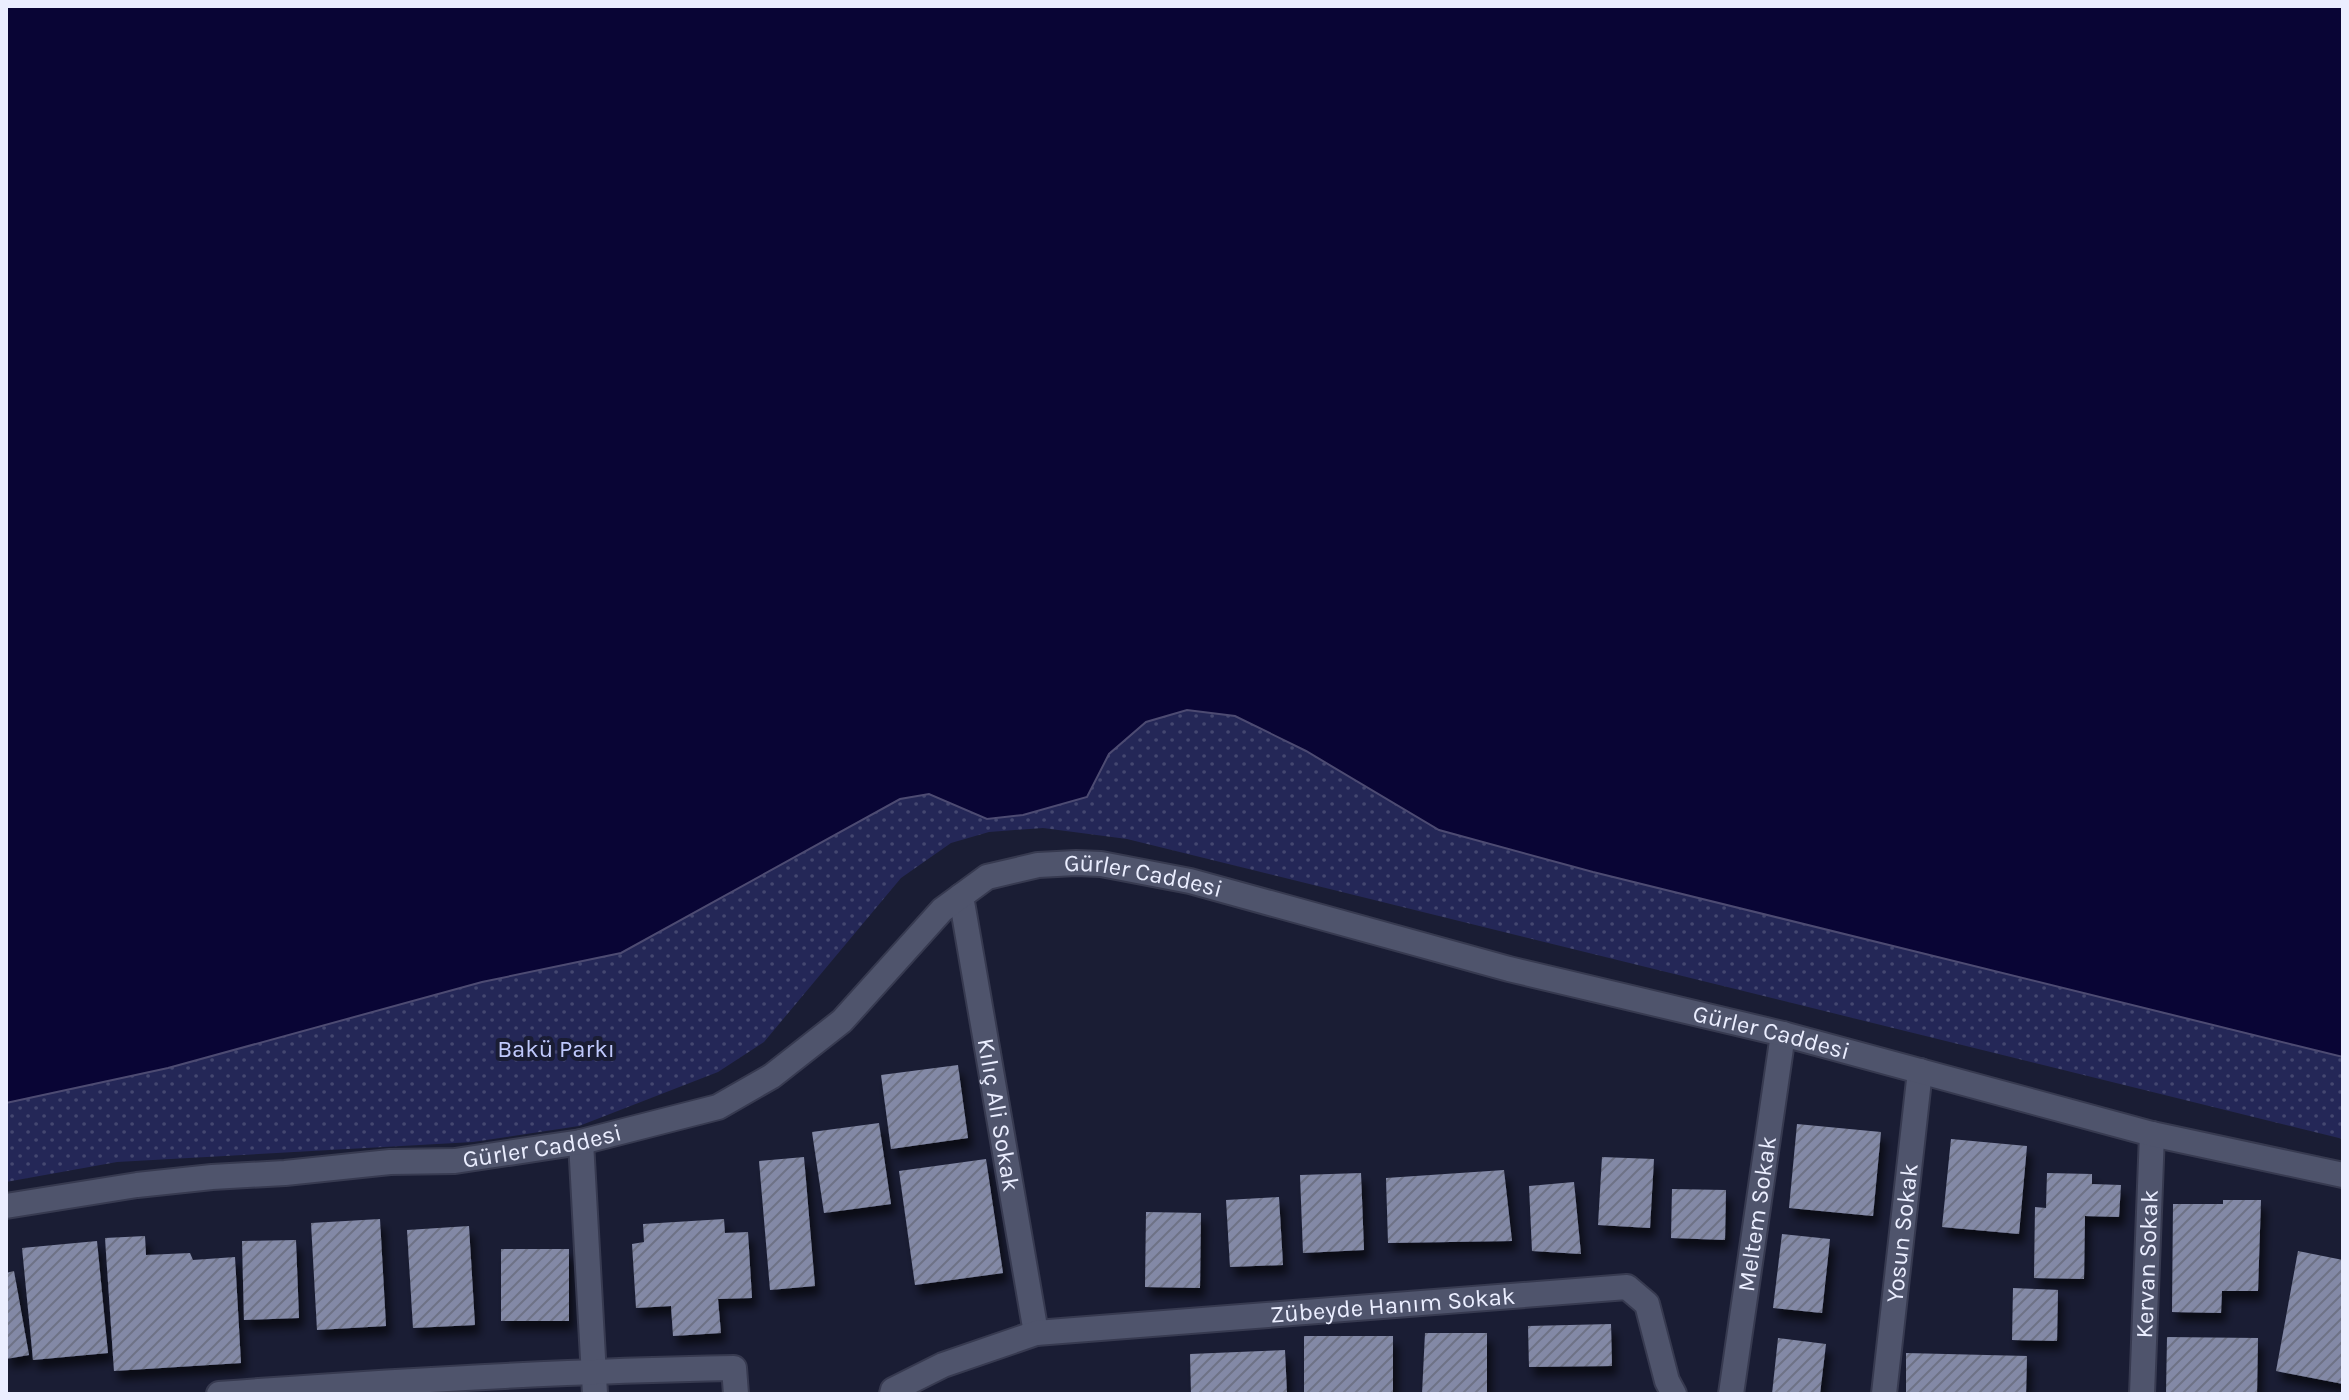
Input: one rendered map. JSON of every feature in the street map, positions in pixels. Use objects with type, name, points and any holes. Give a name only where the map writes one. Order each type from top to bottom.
[{"type":"street","name":"Gürler Caddesi","points":[[6,1206],[137,1185],[390,1162],[455,1161],[581,1142],[718,1107],[772,1076],[842,1021],[942,910],[987,877],[1038,865],[1101,864],[1190,881],[1509,969],[1783,1034],[2152,1134],[2343,1175]]},
{"type":"street","name":"Kılıç Ali Sokak","points":[[961,896],[1036,1333]]},
{"type":"street","name":"Meltem Sokak","points":[[1731,1394],[1783,1034]]},
{"type":"street","name":"Yosun Sokak","points":[[1884,1394],[1920,1071]]},
{"type":"street","name":"Kervan Sokak","points":[[2142,1394],[2152,1134]]},
{"type":"street","points":[[581,1142],[594,1382]]},
{"type":"street","name":"Zübeyde Hanım Sokak","points":[[892,1394],[893,1390],[943,1365],[1036,1333],[1627,1287],[1647,1304],[1667,1381],[1674,1394]]},
{"type":"street","points":[[219,1394],[594,1382],[734,1368],[736,1394]]},
{"type":"green space","name":"Bakü Parkı","points":[[1187,710],[1235,716],[1306,751],[1593,872],[2343,1057],[2343,1139],[1127,839],[1043,828],[989,832],[951,843],[901,878],[764,1042],[718,1072],[579,1126],[473,1142],[117,1162],[6,1182],[6,1103],[168,1068],[482,982],[621,953],[900,799],[929,794],[987,819],[1087,797],[1109,754],[1146,722]]},
{"type":"shaded area","points":[[6,6],[2343,6],[2343,1057],[1593,872],[1439,830],[1306,751],[1235,716],[1187,710],[1146,722],[1109,754],[1087,797],[1023,815],[987,819],[929,794],[900,799],[621,953],[482,982],[168,1068],[6,1103]]},
{"type":"building","points":[[958,1065],[968,1138],[891,1149],[881,1075]]},
{"type":"building","points":[[879,1123],[891,1204],[824,1213],[812,1132]]},
{"type":"building","points":[[1797,1124],[1881,1132],[1873,1216],[1789,1208]]},
{"type":"building","points":[[1951,1139],[2027,1146],[2019,1234],[1942,1227]]},
{"type":"building","points":[[804,1157],[815,1286],[770,1290],[759,1161]]},
{"type":"building","points":[[1602,1157],[1654,1159],[1650,1228],[1598,1225]]},
{"type":"building","points":[[986,1159],[1003,1273],[915,1285],[899,1171]]},
{"type":"building","points":[[1504,1170],[1512,1241],[1388,1243],[1386,1178]]},
{"type":"building","points":[[1361,1173],[1364,1250],[1303,1253],[1300,1175]]},
{"type":"building","points":[[2047,1173],[2092,1174],[2092,1184],[2121,1185],[2119,1217],[2085,1216],[2084,1279],[2034,1278],[2035,1207],[2046,1208]]},
{"type":"building","points":[[1574,1182],[1581,1254],[1532,1251],[1529,1186]]},
{"type":"building","points":[[1672,1189],[1726,1190],[1725,1240],[1671,1238]]},
{"type":"building","points":[[1279,1197],[1283,1265],[1230,1267],[1226,1200]]},
{"type":"building","points":[[2223,1200],[2261,1200],[2258,1291],[2222,1291],[2221,1313],[2172,1312],[2173,1204],[2223,1204]]},
{"type":"building","points":[[1146,1212],[1201,1213],[1200,1288],[1145,1287]]},
{"type":"building","points":[[380,1219],[386,1326],[317,1330],[311,1223]]},
{"type":"building","points":[[724,1219],[725,1233],[748,1232],[752,1298],[718,1299],[721,1333],[673,1336],[671,1306],[636,1308],[632,1244],[644,1242],[643,1224]]},
{"type":"building","points":[[469,1226],[475,1325],[413,1328],[407,1230]]},
{"type":"building","points":[[1782,1234],[1830,1239],[1822,1313],[1773,1308]]},
{"type":"building","points":[[145,1236],[146,1255],[190,1253],[193,1260],[235,1257],[241,1363],[114,1371],[105,1238]]},
{"type":"building","points":[[296,1240],[299,1318],[244,1320],[242,1241]]},
{"type":"building","points":[[97,1241],[108,1353],[33,1360],[22,1248]]},
{"type":"building","points":[[501,1249],[569,1249],[569,1321],[501,1321]]},
{"type":"building","points":[[2298,1251],[2343,1260],[2343,1384],[2276,1371]]},
{"type":"building","points":[[14,1271],[29,1355],[6,1359],[6,1273]]},
{"type":"building","points":[[2013,1288],[2058,1290],[2057,1341],[2012,1340]]},
{"type":"building","points":[[1611,1324],[1612,1366],[1529,1367],[1528,1326]]},
{"type":"building","points":[[1425,1333],[1487,1333],[1487,1394],[1422,1394]]},
{"type":"building","points":[[1304,1336],[1393,1336],[1393,1394],[1304,1394]]},
{"type":"building","points":[[2167,1337],[2258,1338],[2257,1394],[2166,1394]]},
{"type":"building","points":[[1778,1338],[1826,1344],[1820,1394],[1772,1394]]},
{"type":"building","points":[[1285,1350],[1287,1394],[1191,1394],[1190,1354]]},
{"type":"building","points":[[1906,1353],[2027,1356],[2026,1394],[1906,1394]]}]
